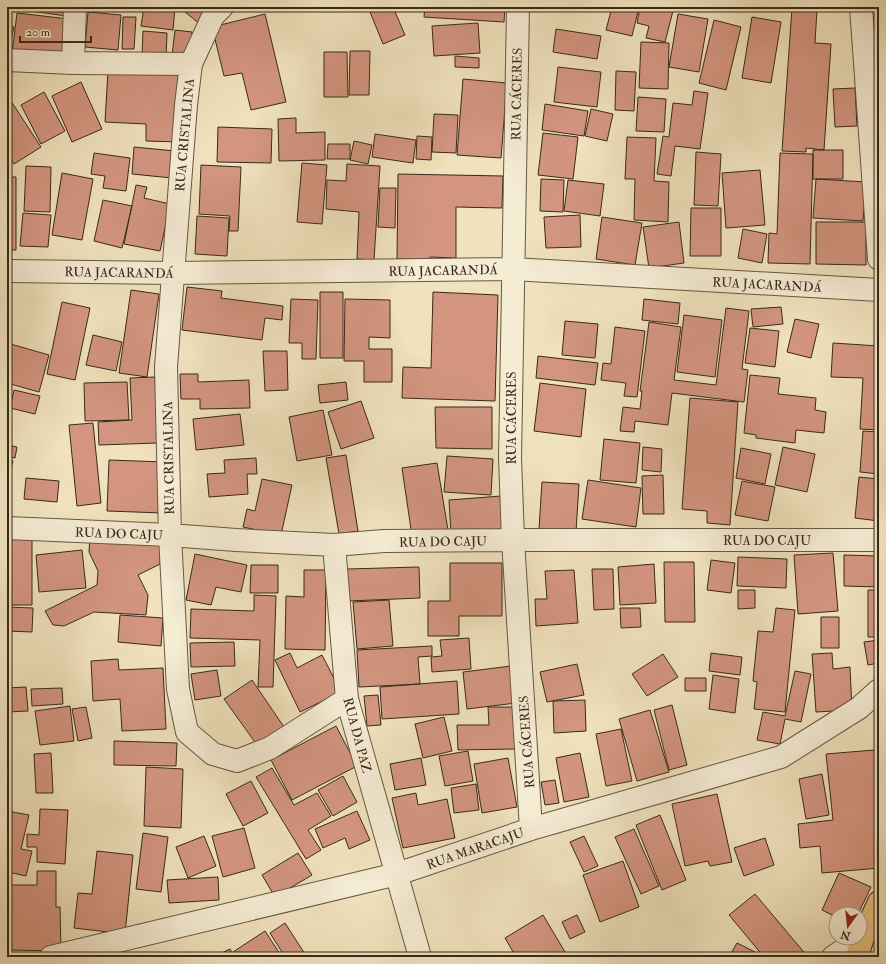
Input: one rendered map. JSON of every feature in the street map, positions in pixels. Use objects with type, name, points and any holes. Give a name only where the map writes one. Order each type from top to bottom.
[{"type":"main road","points":[[850,957],[860,947],[879,902]]},
{"type":"street","points":[[73,63],[75,7]]},
{"type":"street","name":"RUA CRISTALINA","points":[[222,7],[213,16],[191,64],[186,106],[166,367],[170,535],[178,688],[187,732],[213,754],[237,761],[270,748],[347,699]]},
{"type":"street","name":"RUA CÁCERES","points":[[518,7],[510,458],[531,829]]},
{"type":"street","points":[[862,7],[879,259]]},
{"type":"street","points":[[7,60],[73,63],[191,64]]},
{"type":"street","name":"RUA JACARANDÁ","points":[[7,271],[173,273],[513,269],[879,290]]},
{"type":"street","name":"RUA DO CAJU","points":[[7,528],[170,535],[334,545],[384,541],[879,540]]},
{"type":"street","name":"RUA DA PAZ","points":[[334,545],[347,699],[420,957]]},
{"type":"street","name":"RUA MARACAJU","points":[[51,957],[397,874],[531,829],[781,757],[859,708],[879,690]]},
{"type":"street","points":[[833,957],[860,947]]},
{"type":"building","points":[[32,7],[67,7],[66,16],[31,11]]},
{"type":"building","points":[[144,7],[175,7],[173,30],[141,26]]},
{"type":"building","points":[[179,7],[217,7],[201,25]]},
{"type":"building","points":[[368,7],[393,7],[405,35],[383,44]]},
{"type":"building","points":[[425,7],[505,7],[504,22],[424,17]]},
{"type":"building","points":[[612,7],[639,7],[632,36],[606,30]]},
{"type":"building","points":[[640,7],[674,7],[665,42],[646,38],[649,26],[637,23]]},
{"type":"building","points":[[792,8],[817,9],[815,43],[831,44],[824,150],[806,148],[806,152],[782,151]]},
{"type":"building","points":[[88,12],[121,15],[118,50],[85,47]]},
{"type":"building","points":[[17,13],[69,19],[64,60],[12,54]]},
{"type":"building","points":[[265,14],[286,102],[251,110],[242,73],[224,76],[212,27]]},
{"type":"building","points":[[678,14],[708,19],[699,72],[669,67]]},
{"type":"building","points":[[123,17],[136,17],[134,49],[122,49]]},
{"type":"building","points":[[752,17],[781,22],[771,83],[742,78]]},
{"type":"building","points":[[714,20],[741,27],[726,90],[699,83]]},
{"type":"building","points":[[478,23],[480,53],[434,56],[432,26]]},
{"type":"building","points":[[7,25],[14,27],[9,48],[7,47]]},
{"type":"building","points":[[556,29],[601,36],[597,59],[553,52]]},
{"type":"building","points":[[175,30],[192,32],[189,58],[172,56]]},
{"type":"building","points":[[143,31],[167,33],[166,58],[142,56]]},
{"type":"building","points":[[641,42],[669,43],[668,89],[639,88]]},
{"type":"building","points":[[350,51],[370,51],[369,95],[349,95]]},
{"type":"building","points":[[324,52],[347,52],[348,97],[324,97]]},
{"type":"building","points":[[455,56],[479,58],[479,68],[455,67]]},
{"type":"building","points":[[558,67],[601,72],[597,107],[554,102]]},
{"type":"building","points":[[108,71],[180,75],[178,142],[146,141],[146,124],[105,122]]},
{"type":"building","points":[[616,71],[636,72],[634,111],[615,110]]},
{"type":"building","points":[[463,79],[507,83],[501,158],[457,155]]},
{"type":"building","points":[[81,82],[102,129],[72,142],[52,96]]},
{"type":"building","points":[[855,88],[857,126],[835,127],[833,89]]},
{"type":"building","points":[[694,91],[708,93],[700,149],[675,146],[671,176],[657,174],[663,136],[669,137],[673,103],[692,105]]},
{"type":"building","points":[[44,92],[65,131],[41,144],[21,105]]},
{"type":"building","points":[[638,97],[666,99],[664,132],[636,131]]},
{"type":"building","points":[[9,98],[41,147],[14,164],[7,153],[7,99]]},
{"type":"building","points":[[545,104],[588,111],[584,136],[542,130]]},
{"type":"building","points":[[591,109],[613,114],[607,141],[585,136]]},
{"type":"building","points":[[434,114],[458,115],[456,153],[432,152]]},
{"type":"building","points":[[296,118],[296,133],[325,132],[325,160],[279,161],[278,119]]},
{"type":"building","points":[[218,127],[272,129],[271,163],[217,162]]},
{"type":"building","points":[[543,133],[578,137],[573,179],[538,175]]},
{"type":"building","points":[[375,134],[416,140],[413,163],[372,157]]},
{"type":"building","points":[[417,136],[432,137],[431,160],[416,159]]},
{"type":"building","points":[[627,137],[656,138],[654,181],[669,182],[668,222],[634,220],[635,179],[625,179]]},
{"type":"building","points":[[354,141],[372,145],[368,164],[350,160]]},
{"type":"building","points":[[328,144],[350,144],[350,159],[327,159]]},
{"type":"building","points":[[134,147],[175,151],[172,178],[132,174]]},
{"type":"building","points":[[813,150],[843,150],[843,179],[813,179]]},
{"type":"building","points":[[696,152],[721,154],[718,206],[694,205]]},
{"type":"building","points":[[94,153],[130,158],[126,191],[103,188],[105,176],[91,174]]},
{"type":"building","points":[[780,153],[813,154],[810,264],[768,263],[769,233],[777,234]]},
{"type":"building","points":[[302,163],[327,165],[322,224],[297,222]]},
{"type":"building","points":[[347,164],[380,166],[374,260],[357,259],[359,212],[326,209],[327,180],[346,181]]},
{"type":"building","points":[[201,165],[241,167],[238,231],[229,231],[230,216],[199,214]]},
{"type":"building","points":[[26,166],[51,167],[50,212],[24,211]]},
{"type":"building","points":[[760,170],[765,225],[726,228],[722,173]]},
{"type":"building","points":[[62,173],[93,179],[82,240],[52,235]]},
{"type":"building","points":[[398,174],[503,176],[502,208],[456,207],[456,258],[430,257],[429,260],[397,259]]},
{"type":"building","points":[[7,177],[16,177],[16,250],[7,250]]},
{"type":"building","points":[[541,179],[564,180],[563,212],[540,211]]},
{"type":"building","points":[[816,179],[866,182],[863,221],[813,218]]},
{"type":"building","points":[[568,180],[604,184],[600,216],[564,211]]},
{"type":"building","points":[[136,185],[147,187],[144,198],[170,204],[160,251],[124,244]]},
{"type":"building","points":[[380,188],[396,188],[395,228],[378,227]]},
{"type":"building","points":[[103,200],[132,206],[122,248],[94,241]]},
{"type":"building","points":[[691,208],[721,208],[721,256],[690,256]]},
{"type":"building","points":[[23,213],[51,215],[48,247],[20,246]]},
{"type":"building","points":[[580,215],[581,247],[546,248],[544,217]]},
{"type":"building","points":[[197,216],[229,218],[227,256],[195,254]]},
{"type":"building","points":[[602,217],[642,223],[635,265],[596,259]]},
{"type":"building","points":[[679,222],[684,263],[649,268],[643,227]]},
{"type":"building","points":[[816,222],[866,222],[866,265],[816,264]]},
{"type":"building","points":[[743,229],[767,234],[762,263],[738,258]]},
{"type":"building","points":[[187,287],[222,291],[221,298],[283,306],[282,320],[265,318],[262,340],[182,330]]},
{"type":"building","points":[[131,290],[159,294],[147,377],[119,373]]},
{"type":"building","points":[[320,292],[343,292],[343,358],[320,358]]},
{"type":"building","points":[[433,292],[498,295],[495,401],[402,398],[403,367],[431,368]]},
{"type":"building","points":[[291,299],[318,300],[316,359],[302,359],[302,343],[289,343]]},
{"type":"building","points":[[345,299],[390,300],[390,338],[369,337],[369,349],[392,349],[392,382],[364,382],[364,361],[344,361]]},
{"type":"building","points":[[644,299],[680,303],[678,324],[642,320]]},
{"type":"building","points":[[62,302],[90,308],[75,380],[47,374]]},
{"type":"building","points":[[781,307],[783,324],[753,327],[751,309]]},
{"type":"building","points":[[726,308],[749,311],[742,369],[748,370],[744,402],[672,393],[668,425],[635,421],[634,432],[620,431],[623,407],[640,409],[642,391],[640,391],[649,322],[681,327],[674,380],[716,385]]},
{"type":"building","points":[[684,315],[722,320],[715,377],[677,372]]},
{"type":"building","points":[[795,319],[819,324],[811,358],[787,352]]},
{"type":"building","points":[[565,321],[598,324],[595,358],[562,355]]},
{"type":"building","points":[[615,327],[645,331],[637,397],[624,396],[626,383],[601,380],[603,363],[611,364]]},
{"type":"building","points":[[750,328],[779,331],[775,367],[745,363]]},
{"type":"building","points":[[93,335],[122,342],[116,371],[86,365]]},
{"type":"building","points":[[7,343],[49,355],[39,392],[7,383]]},
{"type":"building","points":[[833,343],[879,346],[879,430],[860,429],[863,378],[831,377]]},
{"type":"building","points":[[263,351],[287,351],[288,390],[265,391]]},
{"type":"building","points":[[538,356],[598,363],[595,385],[536,378]]},
{"type":"building","points":[[180,374],[198,374],[198,382],[249,380],[250,408],[200,409],[200,399],[181,399]]},
{"type":"building","points":[[750,375],[780,378],[778,394],[816,398],[815,410],[826,412],[824,433],[796,430],[795,443],[756,438],[756,435],[744,433]]},
{"type":"building","points":[[155,377],[158,443],[99,445],[98,422],[132,420],[130,378]]},
{"type":"building","points":[[127,382],[129,420],[85,421],[84,383]]},
{"type":"building","points":[[346,382],[348,400],[320,403],[318,385]]},
{"type":"building","points":[[540,383],[586,389],[581,437],[534,431]]},
{"type":"building","points":[[14,390],[40,396],[35,414],[10,408]]},
{"type":"building","points":[[690,398],[738,402],[730,525],[707,523],[707,511],[682,509]]},
{"type":"building","points":[[361,401],[374,438],[341,449],[328,412]]},
{"type":"building","points":[[435,407],[492,407],[492,449],[436,448]]},
{"type":"building","points":[[323,410],[332,455],[297,461],[289,417]]},
{"type":"building","points":[[240,414],[244,445],[196,450],[193,419]]},
{"type":"building","points":[[93,423],[101,503],[77,506],[69,425]]},
{"type":"building","points":[[863,431],[879,432],[879,474],[860,472]]},
{"type":"building","points":[[604,439],[640,443],[636,483],[600,480]]},
{"type":"building","points":[[7,445],[17,447],[15,458],[7,456]]},
{"type":"building","points":[[643,447],[662,449],[661,472],[642,470]]},
{"type":"building","points":[[783,447],[815,454],[807,492],[775,485]]},
{"type":"building","points":[[741,448],[771,454],[765,484],[736,478]]},
{"type":"building","points":[[346,455],[358,531],[339,534],[326,458]]},
{"type":"building","points":[[447,456],[493,459],[491,495],[444,492]]},
{"type":"building","points":[[256,458],[257,474],[247,474],[248,494],[209,497],[207,474],[225,473],[224,460]]},
{"type":"building","points":[[7,459],[13,461],[7,481]]},
{"type":"building","points":[[109,460],[165,462],[163,513],[107,511]]},
{"type":"building","points":[[437,463],[448,530],[412,536],[402,468]]},
{"type":"building","points":[[663,475],[664,514],[643,514],[642,476]]},
{"type":"building","points":[[859,477],[879,479],[879,521],[855,518]]},
{"type":"building","points":[[26,478],[59,481],[57,502],[24,499]]},
{"type":"building","points":[[262,479],[292,485],[281,535],[243,527],[247,509],[255,511]]},
{"type":"building","points":[[588,480],[641,488],[636,527],[582,519]]},
{"type":"building","points":[[742,481],[775,487],[768,521],[735,515]]},
{"type":"building","points":[[542,482],[579,484],[576,532],[539,529]]},
{"type":"building","points":[[501,496],[503,532],[451,535],[449,500]]},
{"type":"building","points":[[7,537],[32,537],[32,605],[9,605],[10,574],[7,574]]},
{"type":"building","points":[[90,537],[161,541],[160,564],[138,575],[148,595],[146,615],[94,612],[64,626],[53,625],[45,611],[97,585],[98,571],[89,552]]},
{"type":"building","points":[[82,550],[86,588],[39,592],[36,555]]},
{"type":"building","points":[[833,553],[838,611],[798,614],[794,555]]},
{"type":"building","points":[[195,554],[247,565],[241,592],[216,587],[211,605],[186,600]]},
{"type":"building","points":[[844,555],[879,556],[879,587],[844,586]]},
{"type":"building","points":[[738,557],[787,559],[786,588],[737,586]]},
{"type":"building","points":[[711,560],[735,563],[731,593],[707,590]]},
{"type":"building","points":[[664,562],[694,562],[695,622],[665,622]]},
{"type":"building","points":[[450,563],[502,563],[502,616],[459,616],[459,636],[428,636],[428,601],[450,601]]},
{"type":"building","points":[[654,564],[656,603],[620,605],[618,567]]},
{"type":"building","points":[[251,565],[278,565],[278,593],[250,593]]},
{"type":"building","points":[[419,567],[420,598],[348,601],[347,569]]},
{"type":"building","points":[[592,569],[613,569],[614,609],[594,610]]},
{"type":"building","points":[[304,570],[326,570],[325,650],[285,649],[286,596],[304,597]]},
{"type":"building","points":[[574,570],[578,623],[536,626],[535,599],[547,599],[545,571]]},
{"type":"building","points":[[738,590],[755,590],[755,608],[738,609]]},
{"type":"building","points":[[868,590],[879,590],[879,637],[868,637]]},
{"type":"building","points":[[254,595],[276,596],[273,687],[258,687],[260,640],[190,638],[191,609],[254,611]]},
{"type":"building","points":[[389,600],[393,646],[357,649],[353,602]]},
{"type":"building","points":[[7,607],[33,608],[32,632],[7,631]]},
{"type":"building","points":[[620,608],[640,608],[641,627],[621,628]]},
{"type":"building","points":[[776,608],[795,610],[785,712],[754,709],[757,682],[753,681],[758,631],[773,632]]},
{"type":"building","points":[[120,615],[163,618],[161,646],[118,642]]},
{"type":"building","points":[[821,617],[839,617],[839,648],[821,648]]},
{"type":"building","points":[[469,638],[471,669],[432,672],[431,657],[442,656],[440,640]]},
{"type":"building","points":[[879,640],[879,663],[868,665],[864,642]]},
{"type":"building","points":[[234,642],[235,666],[191,667],[190,643]]},
{"type":"building","points":[[432,646],[432,656],[418,657],[420,684],[359,687],[357,650]]},
{"type":"building","points":[[290,653],[297,668],[322,655],[341,692],[300,712],[275,660]]},
{"type":"building","points":[[711,653],[742,657],[740,675],[709,671]]},
{"type":"building","points":[[832,653],[833,669],[850,667],[852,710],[816,712],[812,654]]},
{"type":"building","points":[[663,654],[678,677],[647,696],[632,674]]},
{"type":"building","points":[[118,659],[119,670],[163,668],[166,729],[122,731],[120,699],[93,701],[91,661]]},
{"type":"building","points":[[577,664],[584,695],[547,702],[540,672]]},
{"type":"building","points":[[511,666],[516,703],[467,709],[463,672]]},
{"type":"building","points":[[217,670],[221,696],[195,700],[191,674]]},
{"type":"building","points":[[795,671],[811,674],[801,722],[785,719],[780,744],[757,740],[763,712],[785,716]]},
{"type":"building","points":[[713,675],[739,679],[735,713],[709,709]]},
{"type":"building","points":[[685,678],[706,678],[706,691],[685,691]]},
{"type":"building","points":[[252,680],[284,727],[257,745],[224,699]]},
{"type":"building","points":[[457,681],[459,714],[382,719],[380,687]]},
{"type":"building","points":[[26,687],[28,711],[7,712],[7,688]]},
{"type":"building","points":[[62,688],[63,704],[32,706],[31,689]]},
{"type":"building","points":[[378,695],[381,725],[367,726],[364,696]]},
{"type":"building","points":[[585,700],[586,731],[554,733],[553,701]]},
{"type":"building","points":[[672,705],[687,765],[669,770],[654,710]]},
{"type":"building","points":[[70,706],[74,741],[40,745],[35,711]]},
{"type":"building","points":[[86,707],[92,738],[78,741],[72,709]]},
{"type":"building","points":[[488,707],[514,707],[515,749],[458,750],[457,725],[489,725]]},
{"type":"building","points":[[650,710],[669,772],[637,781],[619,719]]},
{"type":"building","points":[[444,717],[452,751],[423,758],[415,724]]},
{"type":"building","points":[[336,726],[357,766],[292,800],[271,760]]},
{"type":"building","points":[[621,729],[632,781],[606,786],[596,734]]},
{"type":"building","points":[[114,741],[177,743],[176,766],[114,765]]},
{"type":"building","points":[[874,750],[879,798],[879,868],[822,873],[820,846],[800,848],[798,824],[833,820],[826,754]]},
{"type":"building","points":[[468,751],[473,781],[445,786],[439,756]]},
{"type":"building","points":[[51,753],[53,793],[36,793],[34,754]]},
{"type":"building","points":[[580,753],[589,797],[564,802],[556,758]]},
{"type":"building","points":[[421,758],[426,785],[395,790],[390,764]]},
{"type":"building","points":[[508,758],[517,807],[482,813],[474,764]]},
{"type":"building","points":[[146,767],[183,769],[181,828],[144,826]]},
{"type":"building","points":[[272,768],[294,805],[317,793],[331,816],[308,830],[321,850],[306,859],[256,777]]},
{"type":"building","points":[[822,774],[829,815],[806,819],[799,779]]},
{"type":"building","points":[[343,776],[357,802],[333,816],[318,790]]},
{"type":"building","points":[[555,780],[559,803],[545,805],[541,782]]},
{"type":"building","points":[[251,781],[268,813],[243,826],[226,794]]},
{"type":"building","points":[[476,784],[479,810],[454,813],[451,788]]},
{"type":"building","points":[[416,793],[418,805],[447,799],[455,838],[403,848],[392,798]]},
{"type":"building","points":[[717,794],[732,862],[710,866],[708,861],[685,866],[672,804]]},
{"type":"building","points":[[40,809],[68,810],[65,864],[37,862],[37,847],[27,847],[27,834],[39,835]]},
{"type":"building","points":[[7,811],[29,815],[21,849],[32,851],[26,876],[8,872],[12,855],[7,854]]},
{"type":"building","points":[[357,811],[370,840],[349,849],[345,838],[323,848],[315,829]]},
{"type":"building","points":[[660,815],[686,880],[662,890],[636,825]]},
{"type":"building","points":[[244,828],[255,868],[223,877],[212,836]]},
{"type":"building","points":[[634,829],[659,886],[641,894],[615,837]]},
{"type":"building","points":[[143,833],[168,837],[161,892],[136,889]]},
{"type":"building","points":[[204,836],[216,866],[188,878],[176,847]]},
{"type":"building","points":[[584,836],[598,866],[584,872],[570,842]]},
{"type":"building","points":[[765,838],[774,865],[744,876],[734,848]]},
{"type":"building","points":[[97,851],[133,855],[125,934],[74,928],[78,893],[92,894]]},
{"type":"building","points":[[298,853],[312,875],[275,897],[262,875]]},
{"type":"building","points":[[623,861],[639,907],[600,922],[583,875]]},
{"type":"building","points":[[37,871],[56,871],[56,907],[60,907],[61,951],[7,950],[8,885],[37,885]]},
{"type":"building","points":[[839,873],[871,887],[862,906],[828,906],[828,913],[822,910]]},
{"type":"building","points":[[218,877],[219,900],[169,903],[167,880]]},
{"type":"building","points":[[755,894],[808,957],[764,957],[729,915]]},
{"type":"building","points":[[543,915],[568,957],[516,957],[505,938]]},
{"type":"building","points":[[577,915],[585,932],[570,939],[562,922]]},
{"type":"building","points":[[285,923],[305,954],[300,957],[285,957],[270,933]]},
{"type":"building","points":[[265,931],[282,957],[236,957],[233,952]]},
{"type":"building","points":[[737,943],[757,953],[755,957],[729,957]]},
{"type":"building","points":[[230,949],[234,957],[213,957]]}]
